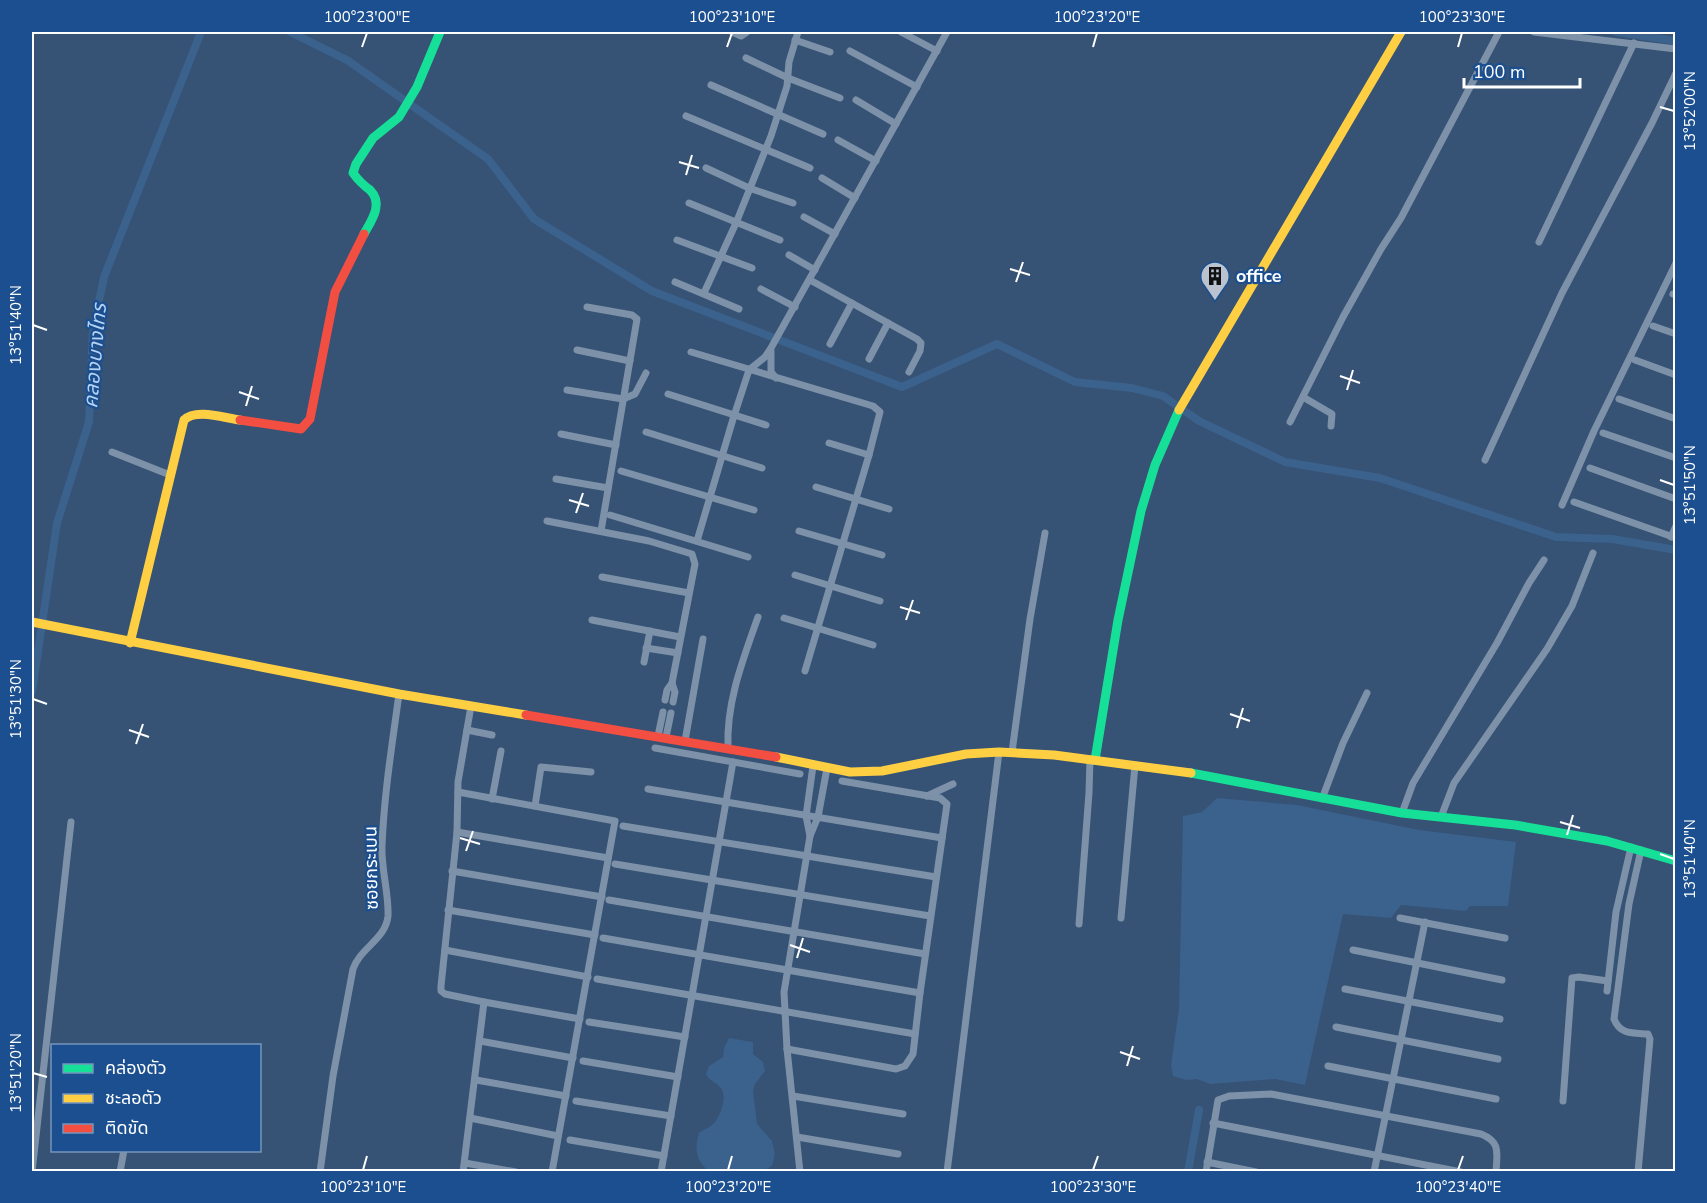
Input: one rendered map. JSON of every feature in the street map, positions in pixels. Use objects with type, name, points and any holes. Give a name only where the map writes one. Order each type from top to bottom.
[{"type":"street","points":[[130,643],[184,420],[192,414],[301,429],[310,418],[335,292],[378,203],[376,196],[357,180],[353,173],[356,164],[372,138],[399,117],[417,87],[440,32]]},
{"type":"street","points":[[732,32],[741,36],[747,32]]},
{"type":"street","points":[[704,293],[736,223],[778,115],[798,32]]},
{"type":"street","points":[[901,32],[937,51]]},
{"type":"street","points":[[697,541],[749,370],[765,357],[783,328],[947,32]]},
{"type":"street","points":[[1079,924],[1092,759],[1141,511],[1155,465],[1176,414],[1401,32]]},
{"type":"street","points":[[1290,422],[1343,317],[1401,218],[1499,32]]},
{"type":"street","points":[[1534,32],[1676,49]]},
{"type":"street","points":[[795,40],[830,52]]},
{"type":"street","points":[[1539,242],[1634,43]]},
{"type":"street","points":[[850,51],[916,87]]},
{"type":"street","points":[[746,58],[788,78],[840,98]]},
{"type":"street","points":[[1485,460],[1562,293],[1676,73]]},
{"type":"street","points":[[711,85],[823,134]]},
{"type":"street","points":[[856,99],[896,124]]},
{"type":"street","points":[[686,116],[810,168]]},
{"type":"street","points":[[838,140],[876,160]]},
{"type":"street","points":[[706,168],[749,188],[793,203]]},
{"type":"street","points":[[822,178],[855,198]]},
{"type":"street","points":[[689,203],[780,240]]},
{"type":"street","points":[[804,217],[836,234]]},
{"type":"street","points":[[678,240],[752,268]]},
{"type":"street","points":[[789,255],[815,270]]},
{"type":"street","points":[[1562,505],[1594,431],[1676,263]]},
{"type":"street","points":[[810,280],[917,339],[921,343],[921,351],[909,372]]},
{"type":"street","points":[[675,282],[738,309]]},
{"type":"street","points":[[761,289],[795,307]]},
{"type":"street","points":[[830,344],[852,303]]},
{"type":"street","points":[[587,307],[636,316],[637,319],[601,531]]},
{"type":"street","points":[[869,359],[888,323]]},
{"type":"street","points":[[1653,327],[1676,334]]},
{"type":"street","points":[[771,348],[771,372],[776,378]]},
{"type":"street","points":[[577,350],[630,360]]},
{"type":"street","points":[[691,352],[877,409],[879,418],[869,455],[805,670]]},
{"type":"street","points":[[1635,360],[1676,375]]},
{"type":"street","points":[[567,390],[623,399],[635,394],[646,373]]},
{"type":"street","points":[[668,394],[766,424]]},
{"type":"street","points":[[1303,398],[1332,414],[1331,426]]},
{"type":"street","points":[[1619,399],[1676,419]]},
{"type":"street","points":[[646,432],[762,468]]},
{"type":"street","points":[[1603,433],[1676,458]]},
{"type":"street","points":[[561,434],[616,445]]},
{"type":"street","points":[[829,443],[869,455]]},
{"type":"street","points":[[112,452],[170,475]]},
{"type":"street","points":[[1590,468],[1676,499]]},
{"type":"street","points":[[621,471],[754,510]]},
{"type":"street","points":[[556,479],[608,488]]},
{"type":"street","points":[[816,487],[889,509]]},
{"type":"street","points":[[1574,502],[1673,537],[1676,526]]},
{"type":"street","points":[[610,515],[748,557]]},
{"type":"street","points":[[547,521],[649,541],[692,554],[695,564],[672,683],[675,692],[669,701]]},
{"type":"street","points":[[799,531],[882,555]]},
{"type":"street","points":[[1012,752],[1028,630],[1045,533]]},
{"type":"street","points":[[1441,817],[1459,776],[1547,649],[1572,606],[1593,553]]},
{"type":"street","points":[[1402,813],[1413,783],[1544,560]]},
{"type":"street","points":[[795,575],[880,601]]},
{"type":"street","points":[[602,577],[689,593]]},
{"type":"street","points":[[728,748],[728,717],[744,656],[758,617]]},
{"type":"street","points":[[784,618],[873,645]]},
{"type":"street","points":[[592,620],[680,637]]},
{"type":"street","points":[[33,623],[399,694],[728,748],[850,772],[875,772],[941,758],[999,752],[1092,759],[1204,776],[1402,813],[1515,825],[1607,840],[1676,861]]},
{"type":"street","points":[[644,662],[650,631]]},
{"type":"street","points":[[685,741],[703,639]]},
{"type":"street","points":[[646,648],[678,653]]},
{"type":"street","points":[[1322,799],[1343,743],[1367,693]]},
{"type":"street","name":"ซอยกระเบน","points":[[320,1172],[333,1076],[353,969],[356,960],[382,933],[388,916],[382,848],[388,769],[399,694]]},
{"type":"street","points":[[471,706],[458,782],[457,832],[441,991],[445,994],[484,1002],[580,1019]]},
{"type":"street","points":[[662,737],[667,712]]},
{"type":"street","points":[[467,730],[492,735]]},
{"type":"street","points":[[654,748],[800,774]]},
{"type":"street","points":[[492,799],[501,751]]},
{"type":"street","points":[[947,1172],[999,752]]},
{"type":"street","points":[[661,1172],[733,762]]},
{"type":"street","points":[[1121,918],[1135,765]]},
{"type":"street","points":[[810,837],[806,816],[813,766]]},
{"type":"street","points":[[535,806],[541,767],[591,772]]},
{"type":"street","points":[[800,1172],[787,1049],[784,992],[810,837],[818,817],[827,768]]},
{"type":"street","points":[[787,1049],[896,1069],[905,1066],[913,1054],[947,804],[940,798],[842,782]]},
{"type":"street","points":[[927,796],[953,784]]},
{"type":"street","points":[[648,789],[942,838]]},
{"type":"street","points":[[458,792],[615,821],[606,899],[595,935],[552,1172]]},
{"type":"street","points":[[33,1172],[71,822]]},
{"type":"street","points":[[623,826],[936,877]]},
{"type":"street","points":[[457,832],[609,858]]},
{"type":"street","points":[[1607,990],[1616,912],[1636,848]]},
{"type":"street","points":[[1636,848],[1614,1019],[1618,1029],[1623,1032],[1648,1034],[1650,1039],[1638,1172]]},
{"type":"street","points":[[615,864],[930,916]]},
{"type":"street","points":[[452,871],[925,954]]},
{"type":"street","points":[[448,910],[595,935]]},
{"type":"street","points":[[1400,918],[1505,938]]},
{"type":"street","points":[[1374,1172],[1425,922]]},
{"type":"street","points":[[603,938],[920,993]]},
{"type":"street","points":[[445,950],[588,977]]},
{"type":"street","points":[[1353,950],[1502,980]]},
{"type":"street","points":[[1563,1101],[1572,978],[1579,976],[1608,981]]},
{"type":"street","points":[[597,979],[915,1034]]},
{"type":"street","points":[[1345,989],[1500,1019]]},
{"type":"street","points":[[463,1172],[484,1002]]},
{"type":"street","points":[[589,1022],[685,1037]]},
{"type":"street","points":[[1336,1027],[1498,1059]]},
{"type":"street","points":[[480,1041],[573,1058]]},
{"type":"street","points":[[583,1061],[678,1077]]},
{"type":"street","points":[[1328,1065],[1496,1099]]},
{"type":"street","points":[[476,1080],[566,1096]]},
{"type":"street","points":[[1206,1172],[1215,1106],[1218,1100],[1222,1097],[1271,1094],[1488,1137],[1497,1149],[1496,1172]]},
{"type":"street","points":[[792,1096],[903,1114]]},
{"type":"street","points":[[576,1101],[671,1116]]},
{"type":"street","points":[[470,1118],[558,1136]]},
{"type":"street","points":[[1213,1123],[1461,1172]]},
{"type":"street","points":[[797,1137],[898,1154]]},
{"type":"street","points":[[570,1140],[664,1156]]},
{"type":"street","points":[[120,1172],[124,1152]]},
{"type":"street","points":[[1208,1162],[1256,1172]]},
{"type":"street","points":[[465,1163],[516,1172]]},
{"type":"water","points":[[1217,798],[1297,805],[1419,830],[1516,842],[1508,906],[1470,906],[1466,911],[1401,905],[1391,918],[1343,914],[1305,1085],[1275,1079],[1210,1084],[1197,1079],[1186,1080],[1173,1076],[1171,1065],[1179,1008],[1183,816],[1202,812]]},
{"type":"water","points":[[729,1038],[753,1042],[753,1054],[763,1062],[765,1071],[753,1090],[757,1124],[772,1141],[775,1154],[772,1166],[763,1171],[709,1171],[701,1163],[697,1154],[699,1133],[715,1122],[724,1100],[720,1087],[706,1074],[709,1066],[723,1057]]},
{"type":"waterway","name":"คลองบางไทร","points":[[32,692],[57,523],[89,422],[93,330],[104,277],[201,32]]},
{"type":"waterway","points":[[290,32],[347,60],[488,159],[534,219],[652,291],[902,387],[997,344],[1075,382],[1132,388],[1163,396],[1199,421],[1285,462],[1380,478],[1556,537],[1612,539],[1676,550]]},
{"type":"waterway","points":[[1616,32],[1676,41]]},
{"type":"waterway","points":[[1188,1172],[1199,1110]]},
{"type":"traffic: fast","points":[[364,234],[373,218],[376,201],[370,190],[353,173],[356,164],[373,138],[399,117],[417,87],[440,32]]},
{"type":"traffic: fast","points":[[1095,760],[1118,620],[1141,511],[1155,465],[1179,410]]},
{"type":"traffic: fast","points":[[1191,773],[1402,813],[1515,825],[1607,841],[1676,861]]},
{"type":"traffic: slow","points":[[1179,410],[1401,32]]},
{"type":"traffic: slow","points":[[130,643],[184,420],[189,416],[203,414],[240,420]]},
{"type":"traffic: slow","points":[[32,622],[399,694],[526,715]]},
{"type":"traffic: slow","points":[[776,757],[850,772],[882,771],[966,754],[999,752],[1054,755],[1191,773]]},
{"type":"traffic: jam","points":[[240,420],[301,429],[310,419],[335,292],[364,234]]},
{"type":"traffic: jam","points":[[526,715],[776,757]]},
{"type":"place","name":"office","points":[[1215,302]]}]
